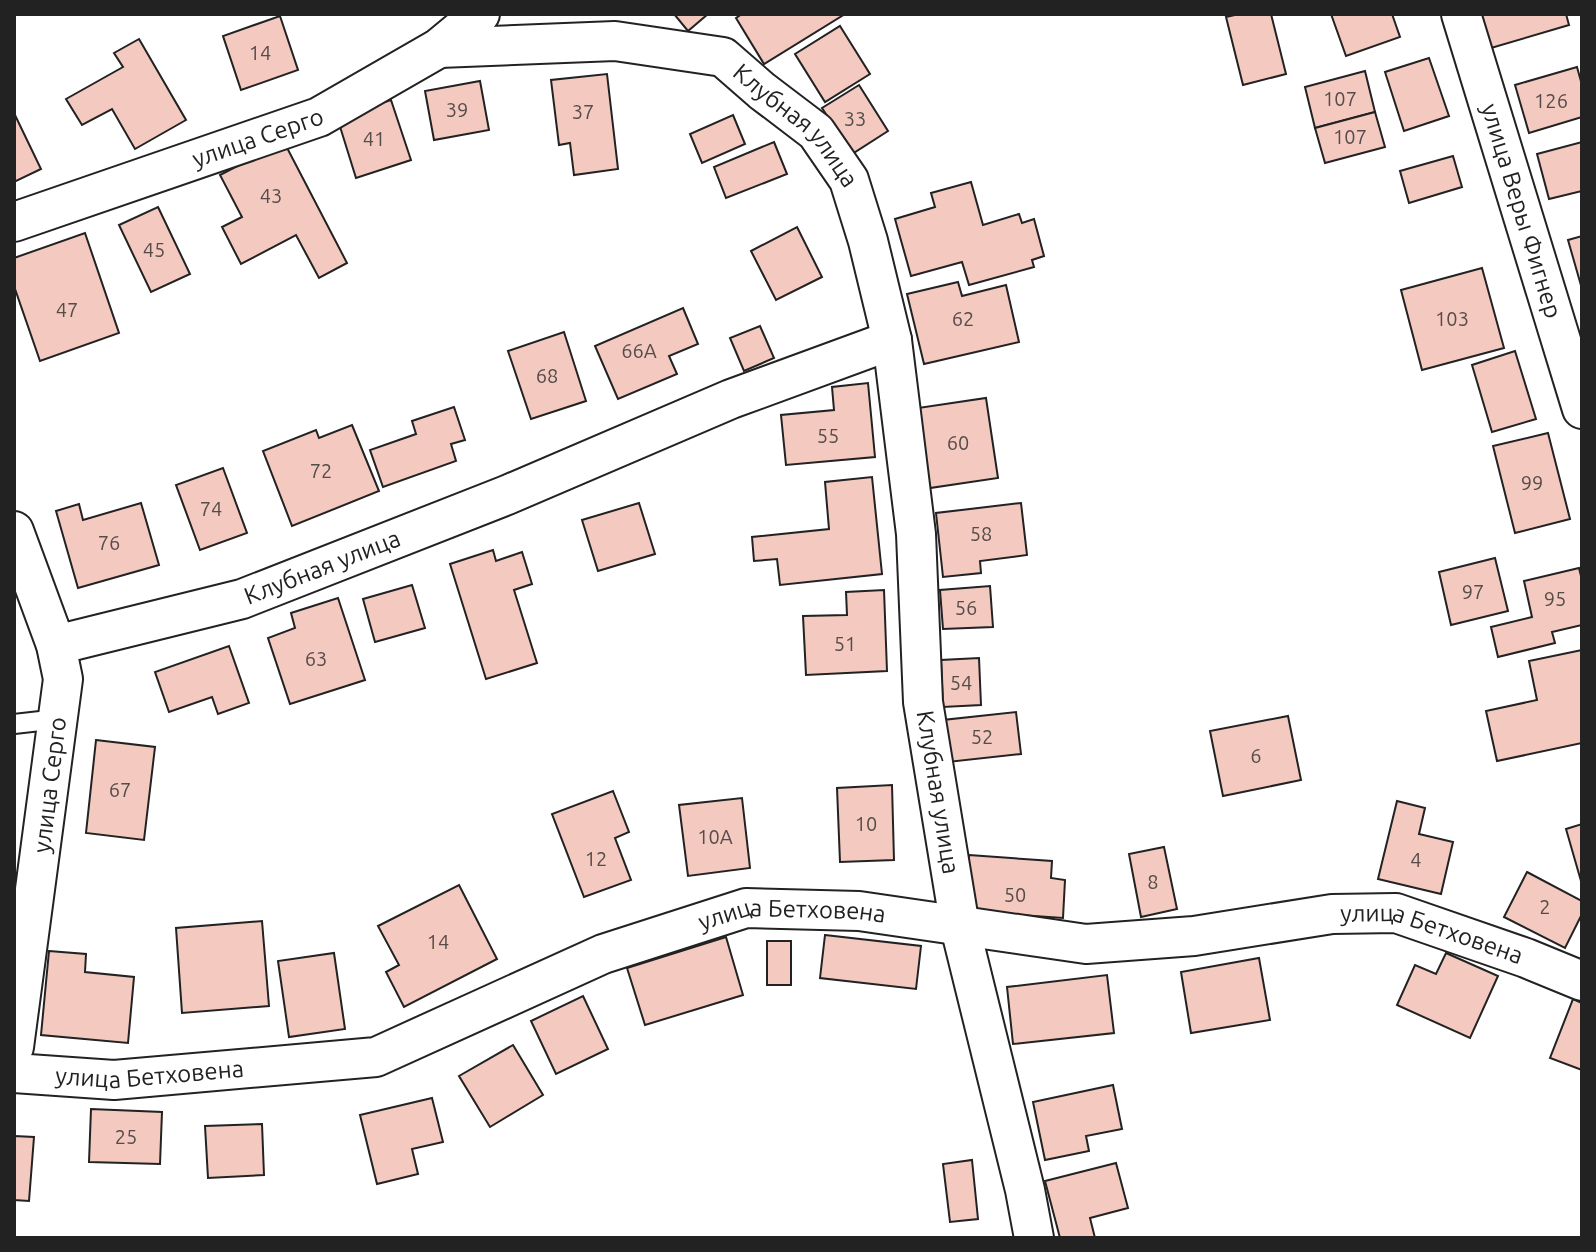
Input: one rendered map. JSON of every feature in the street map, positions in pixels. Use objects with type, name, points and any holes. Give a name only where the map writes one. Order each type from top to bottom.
[{"type":"street","name":"улица Серго","points":[[14,222],[319,117],[439,48],[480,14]]},
{"type":"street","name":"улица Веры Фигнер","points":[[1461,14],[1582,409]]},
{"type":"street","name":"Клубная улица","points":[[439,48],[615,41],[723,57],[816,132],[849,180],[868,241],[892,340],[916,534],[923,702],[960,927],[1034,1238]]},
{"type":"street","name":"Клубная улица","points":[[56,645],[242,599],[507,495],[731,399],[892,340]]},
{"type":"street","name":"улица Серго","points":[[14,531],[56,645],[63,679],[14,1047]]},
{"type":"street","name":"улица Бетховена","points":[[14,1073],[114,1080],[376,1057],[603,954],[746,908],[859,911],[1086,944],[1194,936],[1332,914],[1396,913],[1582,981]]},
{"type":"lane","points":[[14,724],[58,719]]},
{"type":"building","points":[[674,14],[708,14],[688,31]]},
{"type":"building","points":[[742,14],[845,14],[764,64],[736,18]]},
{"type":"building","points":[[1271,14],[1286,74],[1243,85],[1226,17]]},
{"type":"building","points":[[1331,14],[1392,14],[1400,37],[1346,56]]},
{"type":"building","points":[[1481,14],[1566,14],[1569,25],[1491,48]]},
{"type":"building","points":[[280,16],[298,70],[241,90],[223,36]]},
{"type":"building","points":[[840,26],[870,74],[825,102],[795,54]]},
{"type":"building","points":[[139,39],[186,120],[135,149],[112,109],[82,125],[66,99],[123,67],[114,53]]},
{"type":"building","points":[[1429,58],[1449,116],[1404,131],[1385,72]]},
{"type":"building","points":[[1577,67],[1582,85],[1582,117],[1529,133],[1515,85]]},
{"type":"building","points":[[1365,71],[1375,112],[1315,128],[1305,87]]},
{"type":"building","points":[[607,74],[618,169],[574,175],[570,143],[559,145],[551,80]]},
{"type":"building","points":[[480,81],[489,130],[434,140],[425,91]]},
{"type":"building","points":[[859,85],[888,131],[852,154],[822,108]]},
{"type":"building","points":[[391,100],[411,160],[356,178],[337,117]]},
{"type":"building","points":[[1375,112],[1385,147],[1325,163],[1315,128]]},
{"type":"building","points":[[14,113],[41,169],[14,182]]},
{"type":"building","points":[[733,115],[745,144],[702,163],[690,134]]},
{"type":"building","points":[[284,142],[347,263],[319,278],[296,235],[241,264],[222,227],[242,217],[220,175]]},
{"type":"building","points":[[774,142],[787,174],[726,198],[714,167]]},
{"type":"building","points":[[1582,142],[1582,191],[1549,199],[1537,154]]},
{"type":"building","points":[[1453,156],[1462,187],[1409,203],[1400,171]]},
{"type":"building","points":[[971,182],[983,225],[1019,214],[1022,223],[1034,219],[1044,256],[1032,260],[1034,267],[969,285],[962,262],[911,276],[895,219],[935,207],[931,193]]},
{"type":"building","points":[[158,207],[190,274],[151,292],[119,225]]},
{"type":"building","points":[[797,227],[822,277],[776,300],[751,251]]},
{"type":"building","points":[[85,233],[119,333],[40,361],[14,286],[14,258]]},
{"type":"building","points":[[1582,236],[1582,289],[1568,240]]},
{"type":"building","points":[[1482,268],[1504,348],[1422,370],[1401,290]]},
{"type":"building","points":[[958,282],[962,296],[1006,285],[1019,342],[924,364],[907,294]]},
{"type":"building","points":[[683,308],[698,344],[669,356],[677,374],[618,399],[595,346]]},
{"type":"building","points":[[760,326],[774,358],[744,371],[730,338]]},
{"type":"building","points":[[564,332],[586,401],[531,419],[508,351]]},
{"type":"building","points":[[1515,351],[1536,419],[1492,432],[1472,365]]},
{"type":"building","points":[[868,383],[875,457],[786,465],[781,415],[834,410],[832,387]]},
{"type":"building","points":[[986,398],[998,478],[930,488],[918,408]]},
{"type":"building","points":[[454,407],[465,440],[451,444],[456,461],[383,487],[370,450],[416,434],[412,421]]},
{"type":"building","points":[[352,425],[379,491],[292,526],[263,451],[316,430],[319,438]]},
{"type":"building","points":[[1548,433],[1570,519],[1515,533],[1493,446]]},
{"type":"building","points":[[223,468],[247,533],[200,550],[176,485]]},
{"type":"building","points":[[872,477],[882,574],[780,585],[777,559],[754,561],[752,537],[829,529],[825,482]]},
{"type":"building","points":[[141,503],[159,565],[78,588],[56,511],[79,504],[83,520]]},
{"type":"building","points":[[639,503],[655,554],[598,571],[582,520]]},
{"type":"building","points":[[1021,503],[1027,555],[980,561],[981,573],[943,577],[936,513]]},
{"type":"building","points":[[493,550],[496,561],[522,552],[532,584],[514,590],[537,663],[486,679],[450,564]]},
{"type":"building","points":[[1495,558],[1508,611],[1451,625],[1439,572]]},
{"type":"building","points":[[1579,568],[1582,625],[1552,632],[1555,643],[1498,657],[1491,627],[1532,617],[1524,581]]},
{"type":"building","points":[[412,585],[425,628],[375,642],[363,599]]},
{"type":"building","points":[[990,586],[993,627],[943,629],[940,590]]},
{"type":"building","points":[[884,590],[887,671],[806,675],[803,616],[847,615],[846,592]]},
{"type":"building","points":[[338,598],[365,680],[290,704],[268,638],[295,628],[291,613]]},
{"type":"building","points":[[229,646],[249,703],[218,714],[212,697],[169,712],[155,672]]},
{"type":"building","points":[[1582,650],[1582,743],[1497,761],[1486,711],[1537,700],[1529,661]]},
{"type":"building","points":[[979,658],[981,705],[943,707],[941,660]]},
{"type":"building","points":[[1016,712],[1021,754],[948,762],[943,720]]},
{"type":"building","points":[[1288,716],[1301,780],[1223,796],[1210,731]]},
{"type":"building","points":[[96,740],[155,747],[144,840],[86,833]]},
{"type":"building","points":[[892,785],[894,860],[840,862],[837,788]]},
{"type":"building","points":[[613,791],[629,832],[615,838],[631,880],[584,897],[552,814]]},
{"type":"building","points":[[742,798],[750,868],[688,876],[679,805]]},
{"type":"building","points":[[1397,801],[1425,808],[1419,834],[1453,842],[1441,894],[1378,879]]},
{"type":"building","points":[[1582,824],[1582,881],[1581,881],[1566,829]]},
{"type":"building","points":[[1164,847],[1177,909],[1141,917],[1129,854]]},
{"type":"building","points":[[969,855],[1052,861],[1051,878],[1065,880],[1063,918],[965,911]]},
{"type":"building","points":[[1527,872],[1582,901],[1582,914],[1565,948],[1504,917]]},
{"type":"building","points":[[459,885],[497,959],[404,1007],[386,972],[399,965],[378,926]]},
{"type":"building","points":[[262,921],[269,1006],[182,1013],[176,928]]},
{"type":"building","points":[[825,935],[921,946],[916,989],[820,978]]},
{"type":"building","points":[[726,937],[743,995],[645,1025],[627,968]]},
{"type":"building","points":[[767,941],[791,941],[791,985],[767,985]]},
{"type":"building","points":[[49,951],[86,954],[85,972],[134,977],[128,1043],[41,1035]]},
{"type":"building","points":[[334,953],[345,1029],[289,1037],[278,961]]},
{"type":"building","points":[[1446,953],[1498,976],[1470,1038],[1397,1005],[1415,965],[1436,974]]},
{"type":"building","points":[[1259,958],[1270,1020],[1191,1033],[1181,972]]},
{"type":"building","points":[[1107,975],[1114,1033],[1013,1044],[1007,987]]},
{"type":"building","points":[[583,996],[608,1049],[556,1074],[531,1021]]},
{"type":"building","points":[[1573,999],[1582,1003],[1582,1070],[1550,1058]]},
{"type":"building","points":[[513,1045],[543,1095],[490,1127],[459,1076]]},
{"type":"building","points":[[1113,1085],[1122,1129],[1086,1136],[1089,1151],[1045,1160],[1033,1102]]},
{"type":"building","points":[[432,1098],[443,1142],[412,1149],[418,1174],[377,1184],[360,1115]]},
{"type":"building","points":[[91,1109],[162,1112],[160,1164],[89,1162]]},
{"type":"building","points":[[262,1124],[264,1175],[208,1178],[205,1126]]},
{"type":"building","points":[[14,1136],[34,1137],[29,1201],[14,1200]]},
{"type":"building","points":[[972,1160],[978,1219],[950,1222],[943,1164]]},
{"type":"building","points":[[1116,1163],[1128,1208],[1090,1218],[1095,1238],[1060,1238],[1045,1181]]}]
